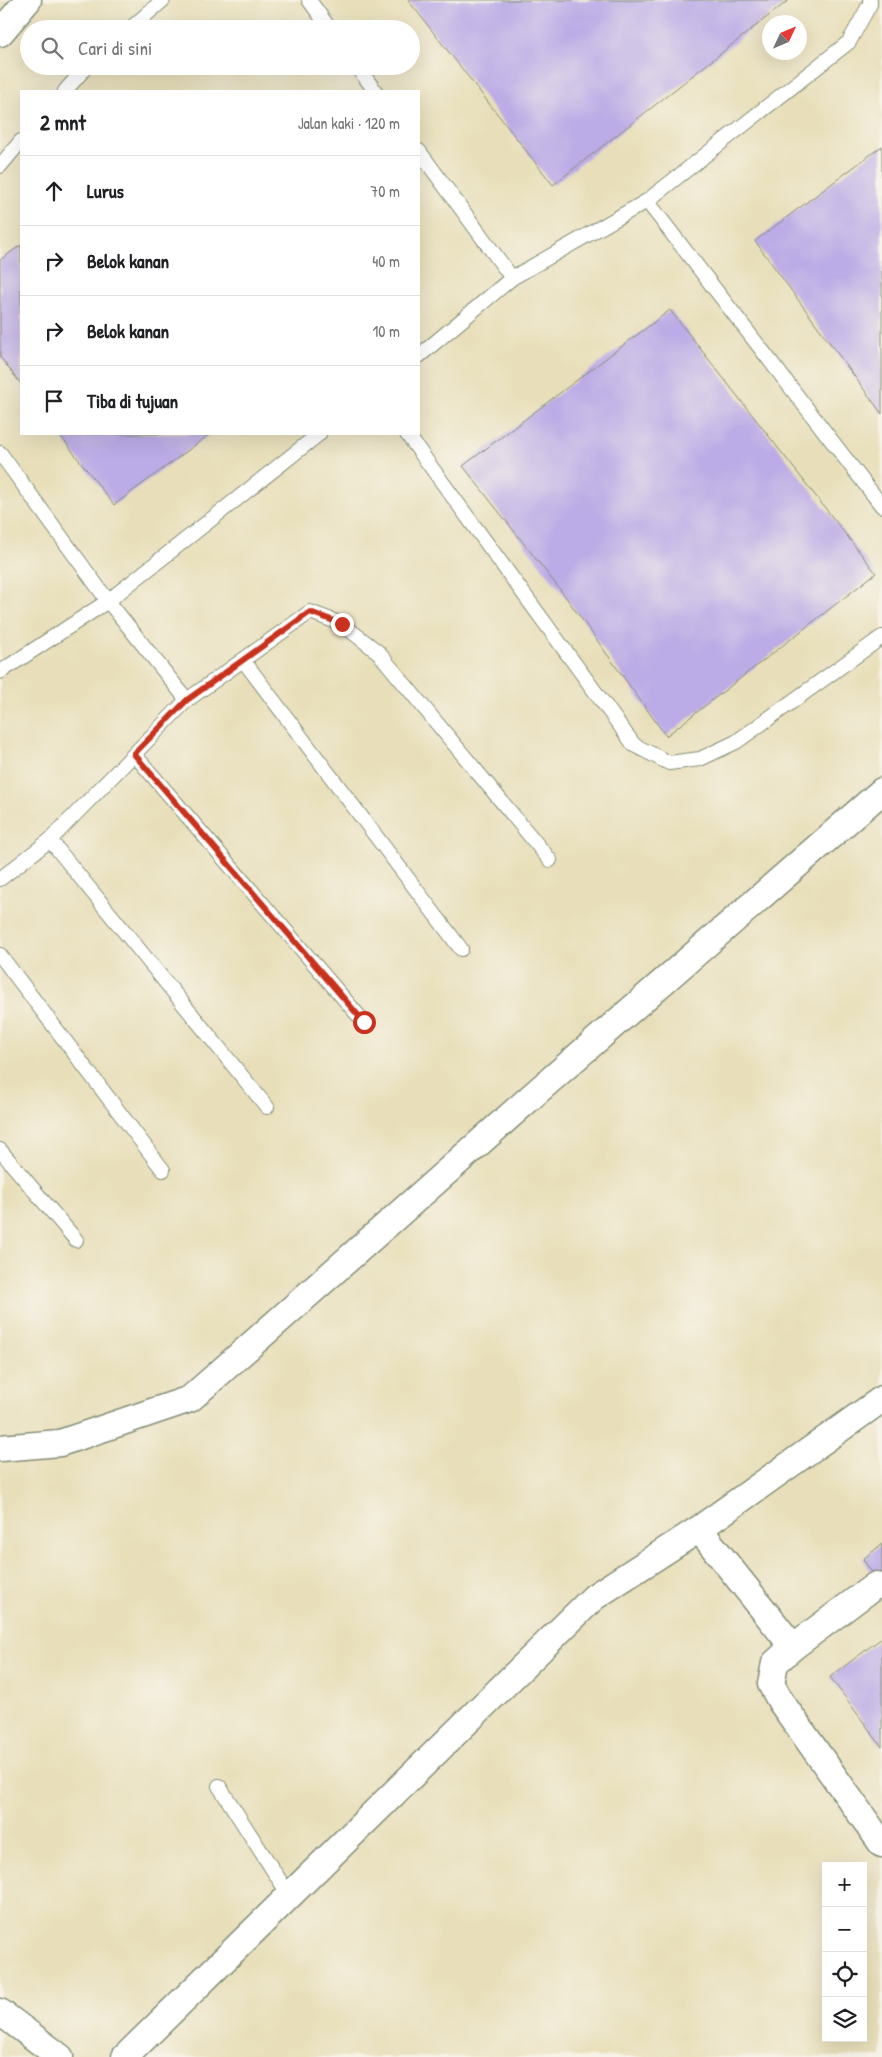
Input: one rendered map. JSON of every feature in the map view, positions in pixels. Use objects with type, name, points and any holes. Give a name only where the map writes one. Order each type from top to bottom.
[{"type":"street","points":[[0,32],[28,0]]},
{"type":"street","points":[[0,1448],[60,1443],[190,1399],[539,1090],[882,791]]},
{"type":"street","points":[[125,2057],[594,1597],[699,1529],[882,1399]]},
{"type":"street","points":[[699,1529],[793,1647]]},
{"type":"street","points":[[876,1585],[774,1663],[772,1684],[781,1702],[882,1844]]},
{"type":"street","points":[[0,2012],[60,2057]]},
{"type":"lane","points":[[140,20],[163,0]]},
{"type":"lane","points":[[309,0],[323,20]]},
{"type":"lane","points":[[420,355],[512,278],[647,201],[849,42],[870,4],[870,0]]},
{"type":"lane","points":[[66,90],[80,75]]},
{"type":"lane","points":[[363,75],[374,90]]},
{"type":"lane","points":[[0,166],[20,142]]},
{"type":"lane","points":[[420,152],[512,278]]},
{"type":"lane","points":[[647,201],[882,506]]},
{"type":"lane","points":[[0,672],[108,601],[318,435]]},
{"type":"lane","points":[[408,435],[634,745],[669,764],[700,759],[736,742],[882,637]]},
{"type":"lane","points":[[0,453],[108,601],[187,700]]},
{"type":"lane","points":[[0,879],[50,840],[187,700],[310,612],[342,624],[378,652],[550,860]]},
{"type":"lane","points":[[243,660],[461,949]]},
{"type":"lane","points":[[134,754],[364,1022]]},
{"type":"lane","points":[[50,840],[268,1108]]},
{"type":"lane","points":[[0,955],[163,1170]]},
{"type":"lane","points":[[0,1150],[76,1240]]},
{"type":"lane","points":[[219,1786],[289,1895]]},
{"type":"building","points":[[408,0],[789,0],[770,15],[762,15],[762,21],[553,185]]},
{"type":"building","points":[[882,146],[882,414],[755,241]]},
{"type":"building","points":[[20,246],[20,383],[0,357],[0,260]]},
{"type":"building","points":[[670,310],[876,573],[666,736],[565,596],[463,466]]},
{"type":"building","points":[[60,435],[209,435],[114,505]]},
{"type":"building","points":[[882,1544],[882,1588],[863,1559]]},
{"type":"building","points":[[882,1638],[882,1747],[830,1677]]},
{"type":"route","points":[[342,624],[310,612],[187,700],[134,754],[364,1022]]}]
